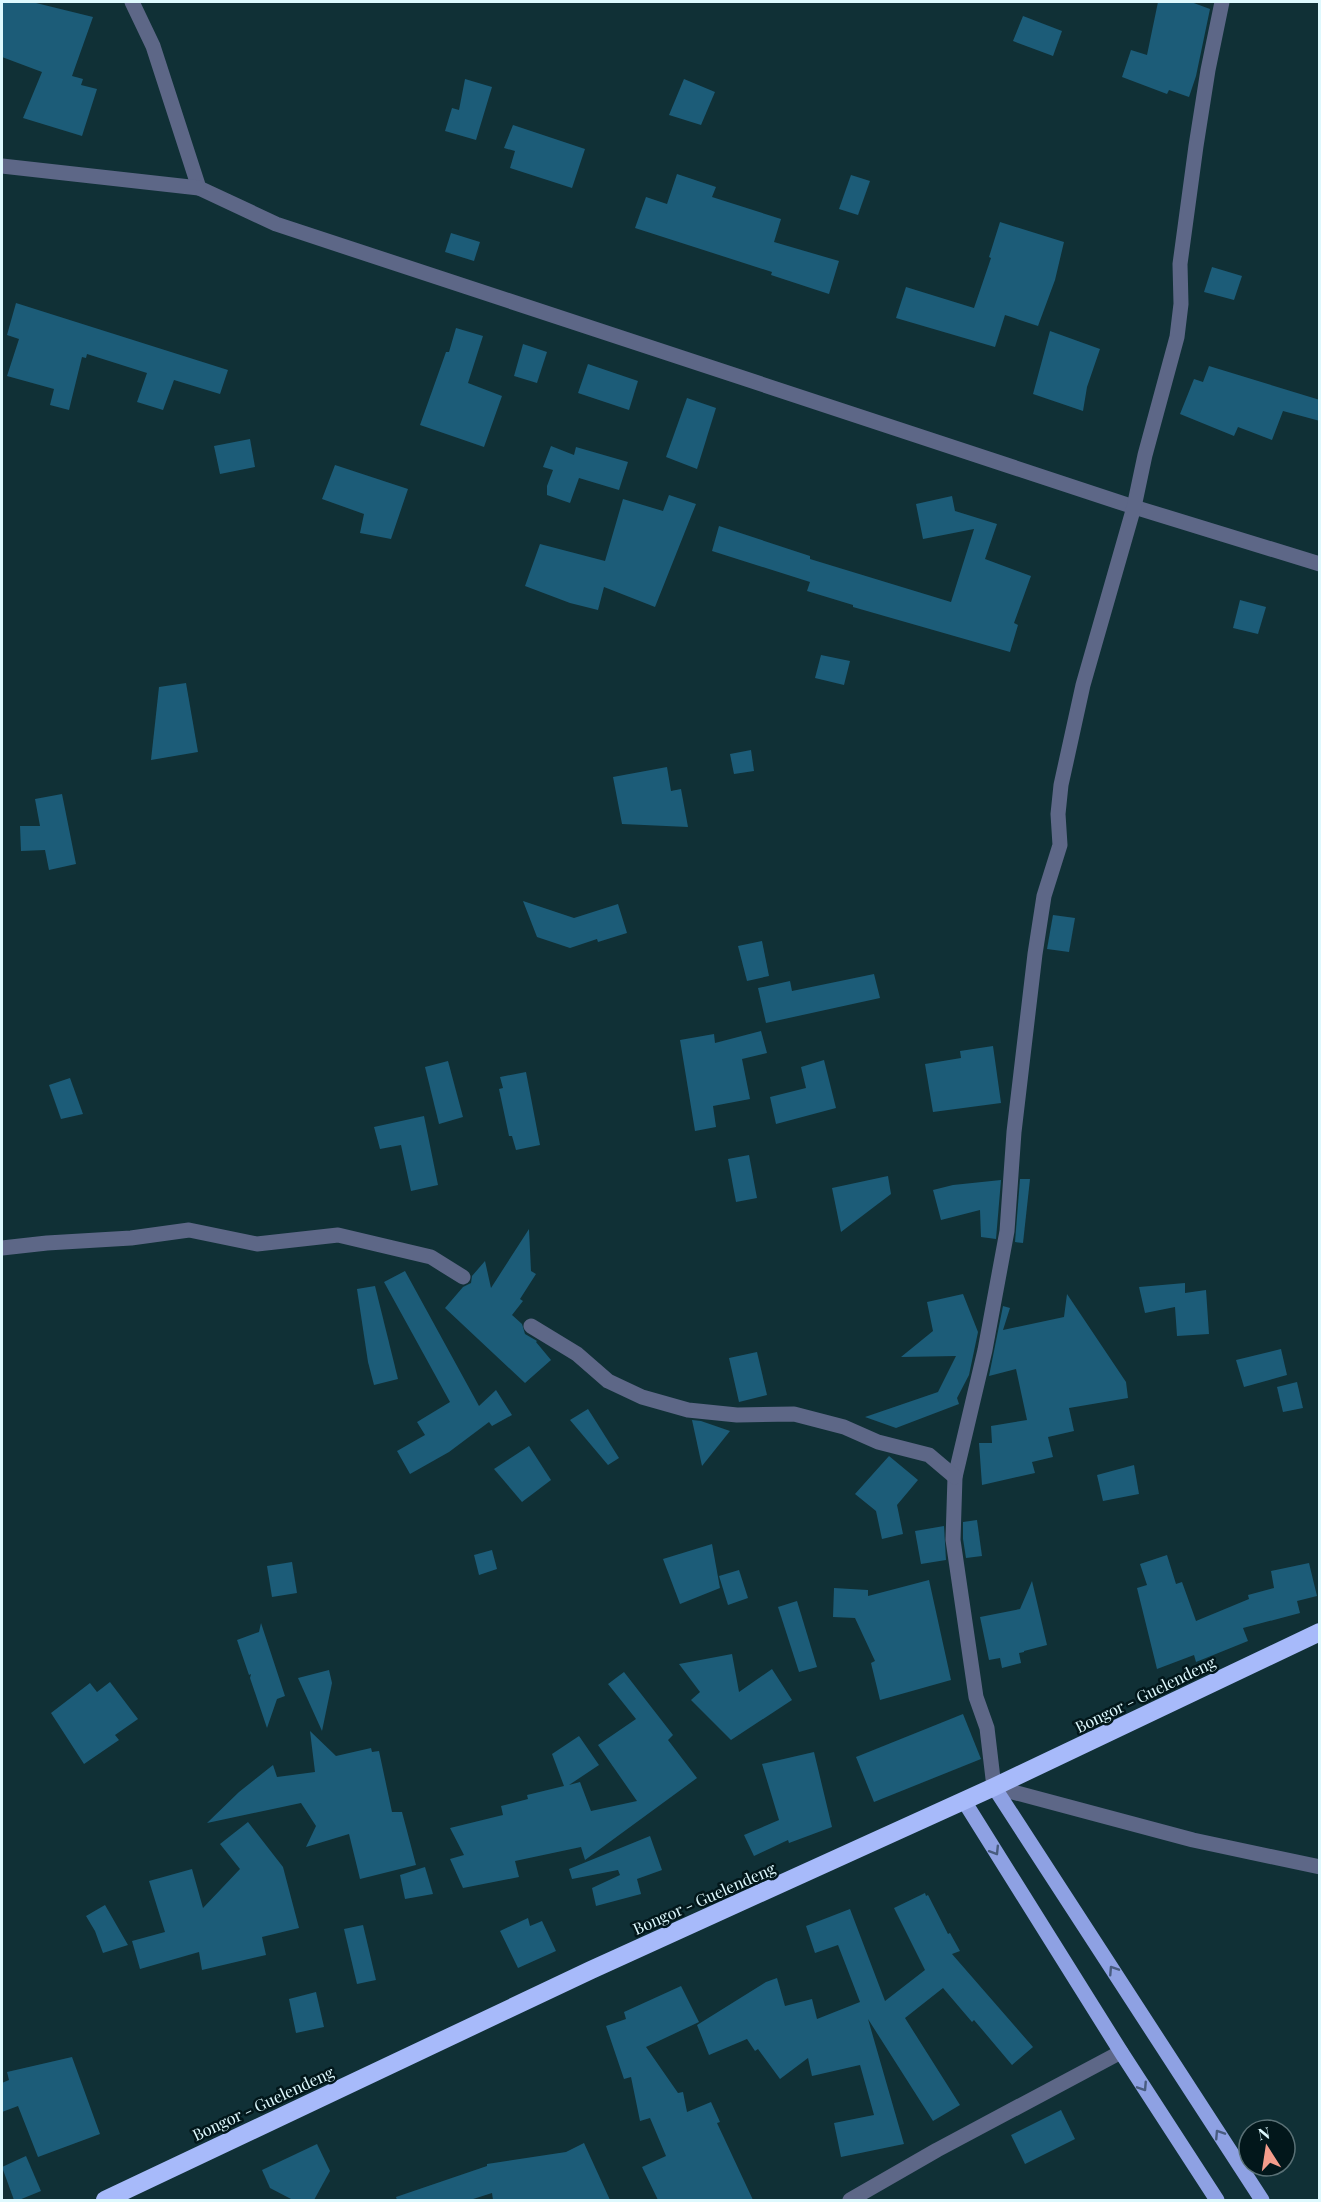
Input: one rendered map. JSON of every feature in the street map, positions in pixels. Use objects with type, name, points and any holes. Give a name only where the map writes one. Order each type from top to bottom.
[{"type":"highway","name":"Bongor - Guelendeng","points":[[105,2200],[591,1970],[964,1801],[1320,1632]]},
{"type":"main road","points":[[994,1787],[1262,2200]]},
{"type":"main road","points":[[964,1801],[1120,2052],[1217,2200]]},
{"type":"street","points":[[132,2],[153,46],[199,188]]},
{"type":"street","points":[[1222,2],[1208,70],[1180,264],[1181,304],[1177,337],[1145,455],[1134,507],[1083,685],[1061,785],[1058,814],[1060,845],[1044,896],[1033,966],[1014,1132],[1007,1232],[985,1350],[955,1477],[953,1540],[976,1697],[987,1728],[994,1787],[1192,1840],[1320,1867]]},
{"type":"street","points":[[2,166],[199,188],[276,224],[1134,507],[1320,564]]},
{"type":"street","points":[[2,1248],[131,1238],[189,1230],[257,1244],[338,1235],[431,1257],[463,1276]]},
{"type":"street","points":[[531,1326],[577,1354],[608,1381],[642,1397],[688,1410],[737,1414],[795,1414],[844,1427],[878,1442],[929,1455],[955,1477]]},
{"type":"street","points":[[850,2200],[1120,2052]]},
{"type":"building","points":[[2,2],[32,2],[93,17],[72,76],[83,79],[81,85],[97,89],[82,136],[23,118],[42,72],[2,57]]},
{"type":"building","points":[[1158,2],[1191,2],[1210,9],[1196,76],[1189,97],[1169,90],[1167,94],[1122,77],[1131,50],[1147,55]]},
{"type":"building","points":[[1023,16],[1062,31],[1053,56],[1013,41]]},
{"type":"building","points":[[465,79],[492,87],[476,140],[445,131],[452,108],[459,110]]},
{"type":"building","points":[[684,79],[715,92],[701,125],[669,115]]},
{"type":"building","points":[[513,125],[585,149],[572,188],[510,168],[515,151],[504,148]]},
{"type":"building","points":[[677,174],[716,187],[712,197],[781,219],[774,242],[839,261],[829,294],[771,275],[772,272],[635,228],[646,197],[667,204]]},
{"type":"building","points":[[851,175],[870,181],[858,215],[839,209]]},
{"type":"building","points":[[1000,222],[1064,242],[1055,280],[1038,326],[1005,315],[995,347],[896,318],[906,287],[974,308],[991,258],[989,257]]},
{"type":"building","points":[[451,233],[480,242],[474,261],[445,252]]},
{"type":"building","points":[[1212,267],[1242,276],[1234,300],[1204,292]]},
{"type":"building","points":[[16,303],[228,370],[220,394],[174,380],[163,410],[137,402],[147,373],[87,354],[86,358],[82,357],[69,410],[50,405],[54,389],[7,376],[19,339],[7,335]]},
{"type":"building","points":[[456,328],[483,336],[468,383],[502,396],[484,447],[420,425]]},
{"type":"building","points":[[1050,331],[1100,349],[1087,387],[1083,411],[1033,394]]},
{"type":"building","points":[[523,344],[547,352],[537,383],[514,376]]},
{"type":"building","points":[[588,364],[638,381],[629,410],[578,393]]},
{"type":"building","points":[[1209,366],[1320,400],[1320,421],[1283,411],[1272,440],[1238,427],[1234,436],[1180,414],[1194,379],[1203,382]]},
{"type":"building","points":[[687,398],[716,408],[697,469],[666,457]]},
{"type":"building","points":[[250,439],[255,467],[220,474],[214,446]]},
{"type":"building","points":[[551,446],[574,455],[576,447],[628,462],[619,490],[579,478],[570,503],[547,495],[547,486],[553,470],[543,467]]},
{"type":"building","points":[[335,465],[408,489],[391,539],[360,533],[364,514],[322,499]]},
{"type":"building","points":[[669,495],[696,504],[655,607],[604,587],[598,610],[570,603],[525,586],[540,544],[605,561],[623,499],[663,511]]},
{"type":"building","points":[[952,496],[955,511],[997,524],[985,559],[1031,576],[1014,623],[1018,625],[1010,652],[853,607],[853,605],[807,591],[810,582],[712,551],[719,526],[810,556],[810,559],[951,602],[974,529],[923,539],[916,504]]},
{"type":"building","points":[[1240,600],[1266,607],[1258,634],[1233,628]]},
{"type":"building","points":[[821,655],[850,661],[844,685],[815,678]]},
{"type":"building","points":[[186,683],[198,752],[151,760],[159,687]]},
{"type":"building","points":[[751,750],[754,771],[734,774],[730,754]]},
{"type":"building","points":[[667,767],[671,791],[681,789],[688,827],[622,824],[613,777]]},
{"type":"building","points":[[62,794],[76,864],[49,870],[45,850],[21,851],[20,826],[40,826],[35,799]]},
{"type":"building","points":[[523,901],[574,918],[618,904],[627,933],[598,942],[597,939],[570,948],[537,937]]},
{"type":"building","points":[[1053,915],[1075,918],[1069,952],[1047,949]]},
{"type":"building","points":[[762,941],[769,976],[747,981],[738,946]]},
{"type":"building","points":[[874,974],[880,998],[766,1023],[758,988],[790,981],[792,991]]},
{"type":"building","points":[[761,1031],[767,1053],[742,1059],[750,1099],[713,1106],[716,1127],[695,1131],[680,1040],[714,1034],[715,1043]]},
{"type":"building","points":[[993,1046],[1001,1103],[933,1112],[925,1064],[961,1058],[960,1051]]},
{"type":"building","points":[[824,1060],[836,1108],[776,1124],[770,1097],[806,1088],[801,1067]]},
{"type":"building","points":[[448,1061],[463,1117],[439,1124],[425,1067]]},
{"type":"building","points":[[526,1072],[540,1145],[516,1150],[512,1136],[509,1136],[499,1089],[503,1088],[500,1077]]},
{"type":"building","points":[[70,1078],[83,1114],[61,1119],[49,1085]]},
{"type":"building","points":[[424,1116],[438,1185],[411,1191],[401,1145],[380,1149],[374,1127]]},
{"type":"building","points":[[749,1155],[757,1198],[736,1202],[728,1159]]},
{"type":"building","points":[[888,1176],[891,1194],[841,1232],[832,1188]]},
{"type":"building","points":[[1020,1179],[1030,1179],[1023,1243],[1015,1242]]},
{"type":"building","points":[[1001,1180],[996,1239],[981,1237],[980,1210],[941,1220],[933,1190],[953,1185]]},
{"type":"building","points":[[529,1229],[531,1271],[536,1274],[520,1299],[523,1301],[512,1315],[522,1324],[525,1334],[537,1341],[551,1360],[525,1383],[445,1308],[463,1287],[471,1283],[472,1276],[485,1261],[491,1288]]},
{"type":"building","points":[[405,1271],[479,1406],[496,1390],[512,1415],[492,1426],[489,1422],[449,1452],[410,1474],[397,1451],[425,1435],[417,1422],[450,1402],[384,1282]]},
{"type":"building","points":[[1185,1283],[1185,1293],[1206,1290],[1209,1334],[1177,1336],[1175,1307],[1145,1313],[1139,1287]]},
{"type":"building","points":[[375,1286],[398,1379],[374,1385],[368,1362],[357,1289]]},
{"type":"building","points":[[963,1294],[978,1332],[969,1375],[957,1398],[959,1404],[896,1428],[865,1417],[938,1392],[956,1356],[901,1357],[933,1331],[927,1302]]},
{"type":"building","points":[[1067,1294],[1126,1382],[1128,1398],[1069,1408],[1074,1431],[1048,1437],[1053,1457],[1032,1462],[1035,1473],[982,1485],[979,1443],[992,1443],[991,1426],[1027,1420],[1016,1369],[989,1376],[1003,1306],[1010,1308],[1003,1330],[1064,1317]]},
{"type":"building","points":[[1281,1349],[1287,1375],[1244,1387],[1236,1360]]},
{"type":"building","points":[[757,1352],[767,1395],[739,1402],[729,1358]]},
{"type":"building","points":[[1297,1382],[1303,1408],[1283,1412],[1277,1387]]},
{"type":"building","points":[[588,1409],[619,1458],[608,1465],[570,1420]]},
{"type":"building","points":[[692,1420],[730,1431],[702,1466]]},
{"type":"building","points":[[529,1446],[551,1480],[522,1502],[494,1469]]},
{"type":"building","points":[[889,1456],[918,1480],[897,1505],[903,1534],[882,1539],[876,1511],[855,1494]]},
{"type":"building","points":[[1134,1465],[1139,1494],[1103,1501],[1097,1475]]},
{"type":"building","points":[[977,1520],[982,1556],[966,1558],[963,1522]]},
{"type":"building","points":[[944,1526],[946,1560],[921,1564],[915,1531]]},
{"type":"building","points":[[712,1544],[720,1588],[680,1604],[663,1559]]},
{"type":"building","points":[[492,1550],[497,1569],[479,1575],[474,1555]]},
{"type":"building","points":[[1167,1555],[1176,1584],[1182,1582],[1196,1621],[1249,1599],[1248,1595],[1274,1588],[1271,1571],[1309,1563],[1317,1596],[1297,1601],[1300,1613],[1243,1628],[1248,1641],[1196,1662],[1194,1655],[1157,1669],[1137,1588],[1147,1585],[1140,1564]]},
{"type":"building","points":[[292,1562],[297,1593],[272,1597],[267,1566]]},
{"type":"building","points":[[739,1570],[748,1598],[728,1605],[719,1576]]},
{"type":"building","points":[[929,1580],[951,1680],[880,1700],[871,1663],[875,1661],[855,1618],[833,1617],[834,1588],[868,1590],[868,1596]]},
{"type":"building","points":[[1032,1581],[1047,1645],[1019,1653],[1021,1663],[1002,1668],[1000,1658],[989,1660],[980,1617],[1020,1609]]},
{"type":"building","points":[[797,1601],[817,1667],[799,1672],[778,1607]]},
{"type":"building","points":[[261,1623],[285,1696],[277,1699],[267,1728],[250,1678],[251,1674],[249,1675],[237,1640],[259,1632]]},
{"type":"building","points":[[732,1654],[739,1692],[772,1669],[792,1700],[731,1740],[691,1700],[700,1692],[679,1664]]},
{"type":"building","points":[[329,1670],[332,1683],[322,1731],[298,1678]]},
{"type":"building","points":[[624,1672],[673,1735],[668,1740],[697,1778],[585,1860],[581,1847],[515,1861],[519,1877],[463,1888],[450,1859],[464,1855],[450,1828],[503,1815],[501,1806],[528,1799],[527,1795],[564,1786],[552,1754],[579,1736],[599,1765],[569,1785],[580,1782],[591,1811],[637,1801],[598,1745],[636,1719],[608,1684]]},
{"type":"building","points":[[110,1682],[138,1719],[115,1735],[119,1740],[84,1764],[51,1713],[90,1683],[97,1692]]},
{"type":"building","points":[[963,1714],[981,1759],[874,1802],[856,1757]]},
{"type":"building","points":[[310,1731],[336,1756],[371,1748],[372,1752],[379,1751],[392,1812],[402,1812],[416,1865],[360,1879],[349,1834],[306,1847],[316,1826],[301,1803],[207,1823],[239,1792],[273,1765],[277,1777],[315,1772]]},
{"type":"building","points":[[814,1752],[832,1827],[789,1843],[788,1840],[754,1856],[744,1835],[779,1820],[762,1764]]},
{"type":"building","points":[[248,1822],[283,1867],[299,1928],[262,1937],[266,1955],[202,1970],[199,1952],[140,1969],[132,1941],[165,1932],[149,1881],[192,1869],[203,1908],[240,1869],[220,1844]]},
{"type":"building","points":[[650,1836],[662,1870],[637,1879],[641,1894],[596,1906],[592,1888],[620,1875],[618,1870],[572,1879],[569,1869]]},
{"type":"building","points":[[425,1867],[433,1894],[405,1899],[400,1875]]},
{"type":"building","points":[[925,1893],[960,1951],[952,1954],[1033,2047],[1012,2065],[943,1988],[905,2018],[960,2105],[933,2121],[868,2019],[904,2144],[841,2157],[834,2123],[874,2115],[860,2065],[812,2076],[808,2058],[780,2079],[758,2049],[755,2051],[747,2039],[709,2055],[697,2025],[766,1982],[777,1978],[785,2006],[812,1999],[817,2019],[860,2002],[838,1945],[815,1953],[806,1926],[850,1909],[885,2001],[925,1970],[894,1908]]},
{"type":"building","points":[[105,1905],[128,1945],[103,1953],[95,1931],[86,1916]]},
{"type":"building","points":[[528,1918],[530,1926],[542,1921],[556,1951],[518,1968],[500,1931]]},
{"type":"building","points":[[363,1925],[376,1980],[357,1984],[344,1929]]},
{"type":"building","points":[[681,1986],[699,2022],[646,2047],[678,2093],[683,2092],[687,2112],[711,2102],[720,2122],[717,2123],[753,2200],[658,2200],[642,2167],[666,2156],[650,2118],[640,2121],[631,2077],[624,2079],[606,2026],[626,2019],[624,2012]]},
{"type":"building","points":[[316,1992],[324,2027],[296,2033],[289,1999]]},
{"type":"building","points":[[72,2057],[100,2134],[38,2157],[18,2106],[2,2112],[2,2083],[9,2080],[7,2072]]},
{"type":"building","points":[[1061,2110],[1075,2139],[1025,2164],[1011,2135]]},
{"type":"building","points":[[584,2143],[610,2200],[493,2200],[492,2193],[470,2200],[397,2200],[396,2197],[487,2166],[487,2164],[566,2152]]},
{"type":"building","points":[[317,2144],[330,2171],[314,2200],[293,2200],[270,2188],[262,2170]]},
{"type":"building","points":[[26,2156],[41,2191],[14,2200],[2,2167]]}]
